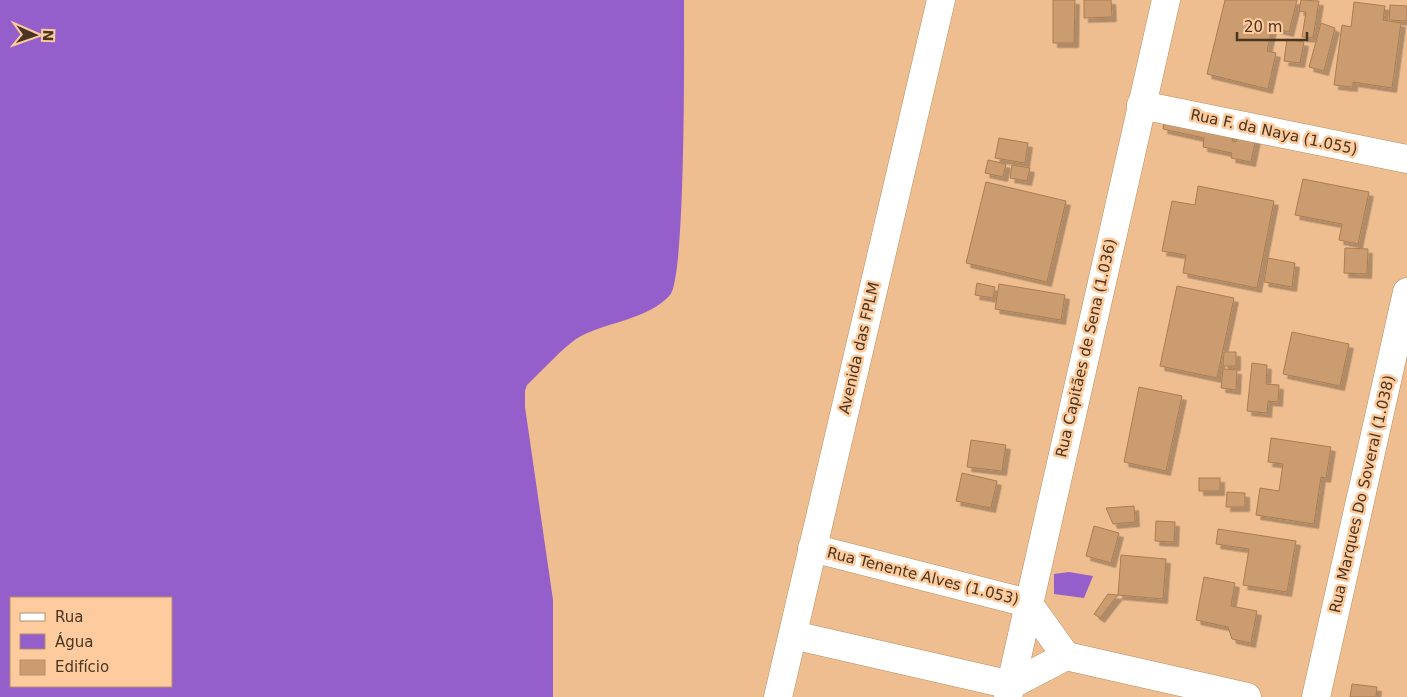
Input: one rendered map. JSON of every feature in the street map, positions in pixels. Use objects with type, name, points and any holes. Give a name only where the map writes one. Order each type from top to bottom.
[{"type":"street","name":"Avenida das FPLM","points":[[778,697],[940,0]]},
{"type":"street","name":"Rua Capitães de Sena (1.036)","points":[[1010,691],[1028,603],[1166,0]]},
{"type":"street","name":"Rua F. da Naya (1.055)","points":[[1141,104],[1407,159]]},
{"type":"street","name":"Rua Marques Do Soveral (1.038)","points":[[1316,697],[1407,292]]},
{"type":"street","name":"Rua Tenente Alves (1.053)","points":[[812,548],[1028,603],[1066,656]]},
{"type":"street","points":[[792,636],[1010,691],[1066,656],[1246,697]]},
{"type":"water","points":[[0,0],[684,0],[683,156],[679,247],[675,279],[670,295],[651,310],[581,336],[561,352],[527,385],[525,391],[525,407],[553,600],[553,697],[0,697]]},
{"type":"water","points":[[1069,572],[1093,576],[1084,598],[1054,594],[1054,574]]},
{"type":"building","points":[[1053,0],[1075,0],[1074,43],[1053,43]]},
{"type":"building","points":[[1084,0],[1111,0],[1112,17],[1084,18]]},
{"type":"building","points":[[1225,0],[1297,0],[1289,32],[1272,28],[1267,51],[1276,53],[1268,89],[1207,74]]},
{"type":"building","points":[[1301,0],[1319,1],[1313,38],[1302,37],[1306,12],[1299,11]]},
{"type":"building","points":[[1354,2],[1385,6],[1383,20],[1401,23],[1392,88],[1353,82],[1353,87],[1334,85],[1342,25],[1351,27]]},
{"type":"building","points":[[1390,5],[1407,6],[1407,21],[1389,20]]},
{"type":"building","points":[[1321,23],[1335,28],[1324,71],[1309,67]]},
{"type":"building","points":[[1287,39],[1304,42],[1300,63],[1284,61]]},
{"type":"building","points":[[1165,117],[1234,131],[1232,141],[1236,142],[1238,129],[1257,133],[1251,162],[1231,158],[1232,153],[1203,147],[1204,138],[1163,129]]},
{"type":"building","points":[[999,138],[1028,143],[1025,163],[995,158]]},
{"type":"building","points":[[988,160],[1006,164],[1003,177],[985,173]]},
{"type":"building","points":[[1012,165],[1030,168],[1027,181],[1010,178]]},
{"type":"building","points":[[1303,179],[1369,192],[1358,244],[1339,240],[1342,224],[1295,215]]},
{"type":"building","points":[[986,182],[1066,201],[1047,282],[966,263]]},
{"type":"building","points":[[1198,186],[1274,201],[1257,288],[1183,273],[1186,255],[1162,251],[1172,201],[1195,205]]},
{"type":"building","points":[[1345,248],[1368,249],[1367,274],[1344,273]]},
{"type":"building","points":[[1268,258],[1295,263],[1292,287],[1264,282]]},
{"type":"building","points":[[977,283],[995,287],[993,298],[975,295]]},
{"type":"building","points":[[999,284],[1065,295],[1061,320],[995,309]]},
{"type":"building","points":[[1177,286],[1234,298],[1217,378],[1160,366]]},
{"type":"building","points":[[1292,332],[1349,344],[1340,386],[1283,374]]},
{"type":"building","points":[[1224,352],[1236,352],[1236,366],[1223,366]]},
{"type":"building","points":[[1252,363],[1267,365],[1266,384],[1279,385],[1278,402],[1268,401],[1267,413],[1247,411]]},
{"type":"building","points":[[1223,369],[1237,370],[1236,390],[1221,388]]},
{"type":"building","points":[[1139,387],[1182,396],[1166,471],[1124,462]]},
{"type":"building","points":[[1271,438],[1331,447],[1326,478],[1321,477],[1314,524],[1256,515],[1260,488],[1279,491],[1283,464],[1268,462]]},
{"type":"building","points":[[971,440],[1006,445],[1002,471],[967,467]]},
{"type":"building","points":[[962,473],[997,481],[991,508],[956,501]]},
{"type":"building","points":[[1199,478],[1220,478],[1220,491],[1199,491]]},
{"type":"building","points":[[1227,492],[1245,493],[1245,507],[1226,507]]},
{"type":"building","points":[[1134,506],[1135,522],[1113,524],[1106,508]]},
{"type":"building","points":[[1156,521],[1175,522],[1174,542],[1155,541]]},
{"type":"building","points":[[1094,526],[1119,533],[1111,563],[1086,556]]},
{"type":"building","points":[[1218,529],[1296,541],[1287,592],[1243,585],[1249,549],[1216,544]]},
{"type":"building","points":[[1121,555],[1166,559],[1163,599],[1118,595]]},
{"type":"building","points":[[1204,577],[1235,583],[1231,606],[1257,611],[1251,643],[1232,639],[1228,627],[1196,620]]},
{"type":"building","points":[[1108,594],[1118,595],[1100,618],[1094,614]]},
{"type":"building","points":[[1352,684],[1377,687],[1376,697],[1350,697]]}]
